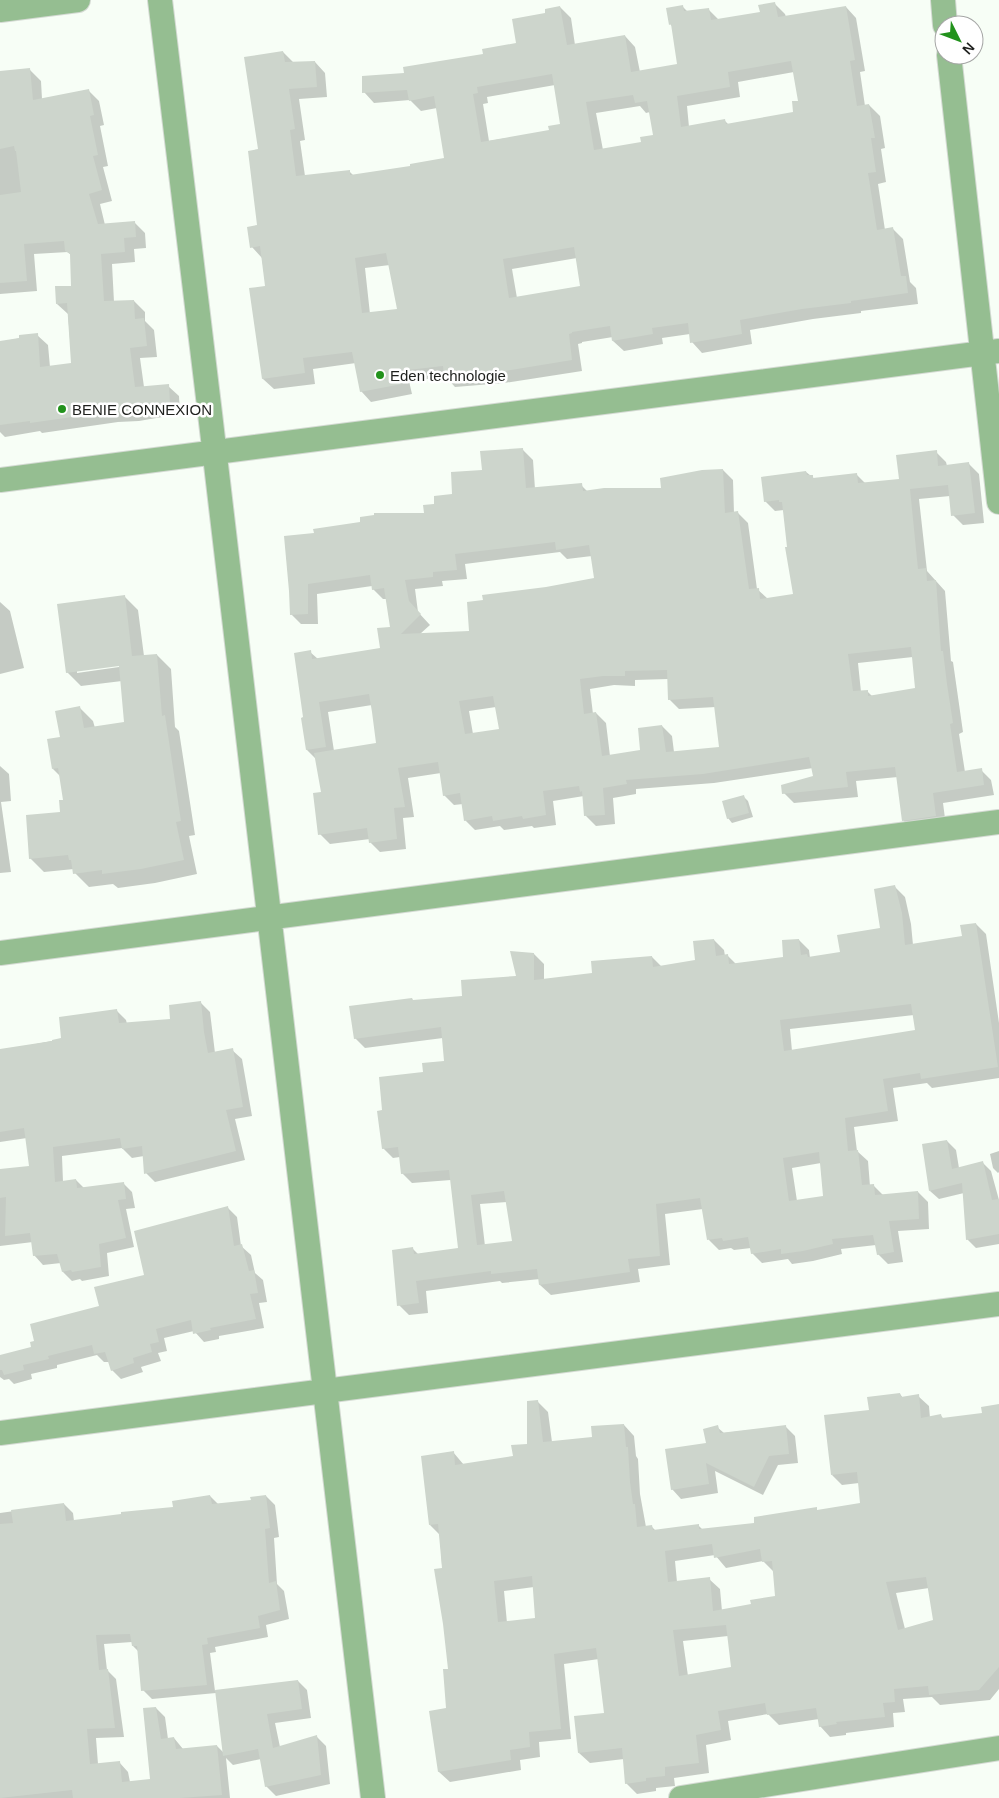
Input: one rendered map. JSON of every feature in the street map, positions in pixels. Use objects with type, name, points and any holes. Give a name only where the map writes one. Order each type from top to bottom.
[{"type":"street","points":[[0,10],[78,0]]},
{"type":"street","points":[[160,0],[216,452],[324,1391],[373,1798]]},
{"type":"street","points":[[943,0],[944,15]]},
{"type":"street","points":[[950,65],[990,352],[999,502]]},
{"type":"street","points":[[0,480],[990,352]]},
{"type":"street","points":[[0,953],[999,822]]},
{"type":"street","points":[[0,1433],[999,1304]]},
{"type":"street","points":[[682,1798],[999,1748]]},
{"type":"building","points":[[775,2],[778,17],[846,6],[855,60],[850,61],[857,106],[869,104],[875,138],[871,138],[876,172],[868,173],[877,230],[893,227],[901,276],[906,276],[908,293],[740,320],[742,334],[690,343],[688,323],[652,328],[653,334],[612,341],[610,326],[572,332],[569,334],[572,360],[493,373],[444,377],[443,366],[399,371],[402,384],[360,392],[352,352],[303,358],[305,373],[262,379],[249,288],[265,286],[260,246],[250,248],[247,227],[257,225],[248,151],[258,149],[244,57],[283,51],[285,62],[315,61],[317,87],[289,89],[295,129],[290,130],[296,176],[350,170],[350,175],[410,166],[410,164],[444,158],[434,96],[409,101],[407,90],[362,93],[362,76],[404,73],[403,67],[483,54],[482,49],[516,43],[512,19],[545,13],[545,9],[560,6],[567,45],[625,35],[631,72],[677,64],[671,24],[669,25],[666,8],[683,5],[684,11],[709,8],[711,20],[760,12],[758,5]],"holes":[[[791,61],[798,101],[792,101],[793,112],[726,124],[725,119],[681,127],[677,96],[730,87],[728,72]],[[552,74],[560,124],[548,126],[549,130],[481,142],[473,94],[478,93],[477,87]],[[633,95],[635,103],[647,101],[653,135],[640,137],[641,142],[594,150],[586,102]],[[574,247],[580,286],[509,298],[503,259]],[[386,253],[397,309],[362,313],[355,258]]]},
{"type":"building","points":[[30,68],[33,100],[89,89],[94,115],[90,116],[98,155],[93,156],[102,190],[89,194],[98,224],[135,221],[136,237],[124,238],[125,252],[101,254],[104,301],[134,300],[135,319],[144,318],[147,346],[130,348],[135,387],[169,384],[170,404],[128,411],[0,425],[0,341],[19,338],[19,335],[38,333],[40,367],[71,363],[67,303],[56,304],[55,286],[71,286],[70,254],[65,251],[64,241],[24,244],[27,281],[0,283],[0,195],[21,192],[14,146],[0,149],[0,71]]},
{"type":"building","points":[[523,448],[526,488],[582,483],[583,491],[604,488],[661,488],[660,478],[702,470],[723,469],[725,513],[738,511],[749,589],[759,588],[760,599],[793,594],[785,547],[787,547],[782,502],[779,502],[779,500],[764,502],[761,477],[806,471],[807,475],[813,475],[813,478],[857,473],[858,483],[899,479],[896,455],[937,450],[938,466],[969,462],[975,513],[951,516],[948,485],[910,489],[918,569],[926,568],[927,581],[936,580],[941,651],[943,651],[953,723],[950,724],[957,772],[982,768],[984,785],[933,793],[936,816],[902,821],[895,767],[846,772],[848,787],[782,794],[781,785],[813,776],[809,757],[703,774],[626,780],[627,784],[603,788],[605,815],[584,816],[582,791],[580,792],[579,786],[543,791],[546,815],[523,819],[522,816],[493,821],[492,816],[464,821],[460,793],[443,796],[438,762],[398,768],[405,807],[394,808],[397,839],[369,843],[367,828],[318,835],[313,793],[321,792],[314,753],[376,743],[372,712],[369,694],[319,702],[326,747],[306,750],[294,653],[311,650],[312,659],[380,648],[377,628],[390,627],[384,588],[372,590],[370,575],[308,584],[308,614],[290,615],[284,536],[314,533],[313,529],[360,522],[360,517],[374,515],[374,513],[424,513],[423,505],[434,504],[434,496],[452,494],[451,472],[482,470],[480,451]],"holes":[[[555,542],[556,550],[589,545],[594,578],[546,587],[482,595],[483,600],[467,602],[469,631],[401,634],[421,614],[409,601],[405,580],[433,577],[433,572],[457,570],[455,554]],[[911,647],[915,688],[868,696],[868,690],[853,691],[848,654]],[[667,670],[668,700],[713,697],[719,747],[666,752],[662,725],[638,728],[640,750],[602,756],[596,712],[584,714],[580,679],[625,676],[625,671]],[[493,696],[499,729],[465,734],[459,701]]]},
{"type":"building","points":[[125,595],[132,656],[157,654],[162,716],[165,715],[181,821],[176,822],[184,860],[141,869],[102,874],[102,870],[73,874],[71,860],[69,860],[68,855],[29,859],[26,815],[60,812],[59,800],[63,800],[58,768],[52,769],[47,739],[60,737],[55,711],[80,706],[84,728],[124,722],[119,666],[66,673],[57,604]]},
{"type":"building","points":[[744,795],[749,813],[727,819],[722,801]]},
{"type":"building","points":[[895,885],[902,913],[905,945],[962,936],[960,925],[976,923],[998,1067],[921,1079],[920,1073],[883,1079],[888,1111],[845,1118],[848,1151],[858,1150],[862,1185],[874,1184],[875,1195],[918,1191],[919,1219],[889,1221],[894,1252],[877,1255],[873,1235],[832,1239],[833,1244],[803,1251],[781,1254],[781,1249],[751,1254],[748,1237],[723,1241],[722,1238],[707,1240],[700,1198],[656,1204],[660,1256],[628,1259],[630,1272],[539,1285],[537,1269],[491,1274],[491,1271],[416,1281],[419,1303],[397,1306],[392,1250],[413,1247],[414,1254],[458,1248],[449,1170],[401,1174],[398,1147],[382,1149],[377,1111],[382,1110],[379,1077],[423,1072],[422,1063],[444,1061],[441,1027],[354,1039],[349,1006],[412,998],[413,1000],[462,996],[461,980],[516,976],[510,951],[534,953],[534,980],[592,973],[591,961],[652,956],[653,967],[695,960],[693,941],[714,939],[716,956],[728,954],[729,964],[783,957],[782,940],[799,939],[801,955],[807,954],[808,957],[840,952],[837,935],[880,928],[874,889]],"holes":[[[911,1004],[915,1030],[784,1051],[780,1020]],[[819,1152],[823,1196],[789,1201],[783,1158]],[[504,1191],[512,1241],[477,1245],[471,1195]]]},
{"type":"building","points":[[201,1001],[208,1053],[233,1048],[243,1107],[226,1110],[236,1151],[144,1174],[142,1146],[122,1149],[120,1138],[53,1147],[55,1182],[76,1179],[77,1188],[124,1182],[126,1199],[118,1200],[126,1238],[99,1244],[101,1267],[62,1272],[57,1254],[33,1256],[30,1233],[5,1236],[6,1197],[0,1198],[0,1169],[29,1166],[24,1128],[0,1132],[0,1049],[61,1038],[59,1017],[117,1009],[119,1023],[170,1019],[169,1005]]},
{"type":"building","points":[[947,1140],[952,1169],[983,1161],[992,1200],[999,1199],[999,1234],[966,1240],[962,1183],[929,1191],[922,1144]]},
{"type":"building","points":[[228,1206],[234,1246],[242,1244],[249,1271],[254,1270],[258,1293],[250,1294],[256,1319],[210,1328],[211,1330],[193,1334],[191,1320],[156,1329],[159,1342],[150,1344],[152,1352],[133,1358],[134,1363],[111,1371],[105,1352],[94,1354],[92,1345],[48,1356],[49,1359],[23,1365],[24,1370],[4,1375],[2,1370],[0,1370],[0,1355],[31,1347],[30,1342],[34,1341],[30,1324],[99,1306],[94,1287],[144,1275],[134,1231]]},
{"type":"building","points":[[900,1393],[901,1397],[919,1394],[921,1418],[941,1414],[942,1418],[982,1413],[981,1407],[999,1404],[999,1667],[979,1690],[929,1695],[928,1686],[894,1689],[895,1702],[883,1703],[885,1717],[836,1722],[837,1724],[819,1727],[816,1708],[767,1715],[765,1703],[718,1711],[721,1730],[696,1735],[699,1763],[665,1767],[665,1776],[646,1778],[646,1781],[625,1784],[622,1748],[578,1753],[574,1716],[604,1713],[596,1648],[554,1654],[561,1729],[529,1732],[530,1747],[510,1750],[511,1760],[438,1772],[429,1711],[446,1708],[443,1669],[448,1669],[434,1569],[442,1568],[438,1524],[429,1525],[421,1456],[454,1451],[455,1465],[513,1456],[511,1445],[527,1444],[527,1401],[538,1400],[543,1442],[592,1437],[591,1426],[624,1424],[637,1527],[652,1525],[653,1530],[699,1524],[699,1529],[754,1523],[754,1517],[817,1507],[817,1510],[860,1503],[857,1472],[831,1475],[824,1415],[869,1410],[867,1397]],"holes":[[[712,1544],[714,1558],[760,1549],[762,1562],[772,1561],[775,1596],[750,1600],[751,1604],[713,1611],[710,1577],[668,1582],[665,1551]],[[532,1576],[535,1618],[498,1622],[494,1581]],[[926,1577],[933,1620],[898,1630],[886,1582]],[[726,1625],[731,1667],[679,1676],[673,1630]]]},
{"type":"building","points":[[718,1425],[720,1433],[786,1425],[789,1454],[769,1456],[754,1487],[706,1463],[709,1484],[671,1490],[665,1449],[706,1443],[703,1429]]},
{"type":"building","points":[[210,1495],[212,1504],[251,1500],[250,1497],[266,1495],[270,1528],[265,1529],[269,1583],[276,1581],[280,1610],[258,1616],[260,1628],[207,1638],[208,1644],[202,1645],[207,1685],[141,1691],[137,1646],[132,1646],[130,1634],[96,1635],[99,1670],[108,1669],[115,1728],[87,1729],[90,1764],[120,1761],[122,1782],[150,1779],[143,1708],[156,1707],[161,1739],[174,1737],[176,1749],[217,1745],[222,1795],[180,1798],[73,1798],[72,1790],[0,1798],[0,1524],[13,1523],[11,1510],[64,1503],[66,1521],[121,1514],[121,1512],[173,1507],[172,1501]]},
{"type":"building","points":[[298,1680],[302,1709],[267,1714],[273,1748],[317,1735],[321,1775],[265,1787],[258,1749],[223,1756],[215,1690]]},
{"type":"place","name":"Eden technologie","points":[[380,375]]},
{"type":"place","name":"BENIE CONNEXION","points":[[62,409]]}]
